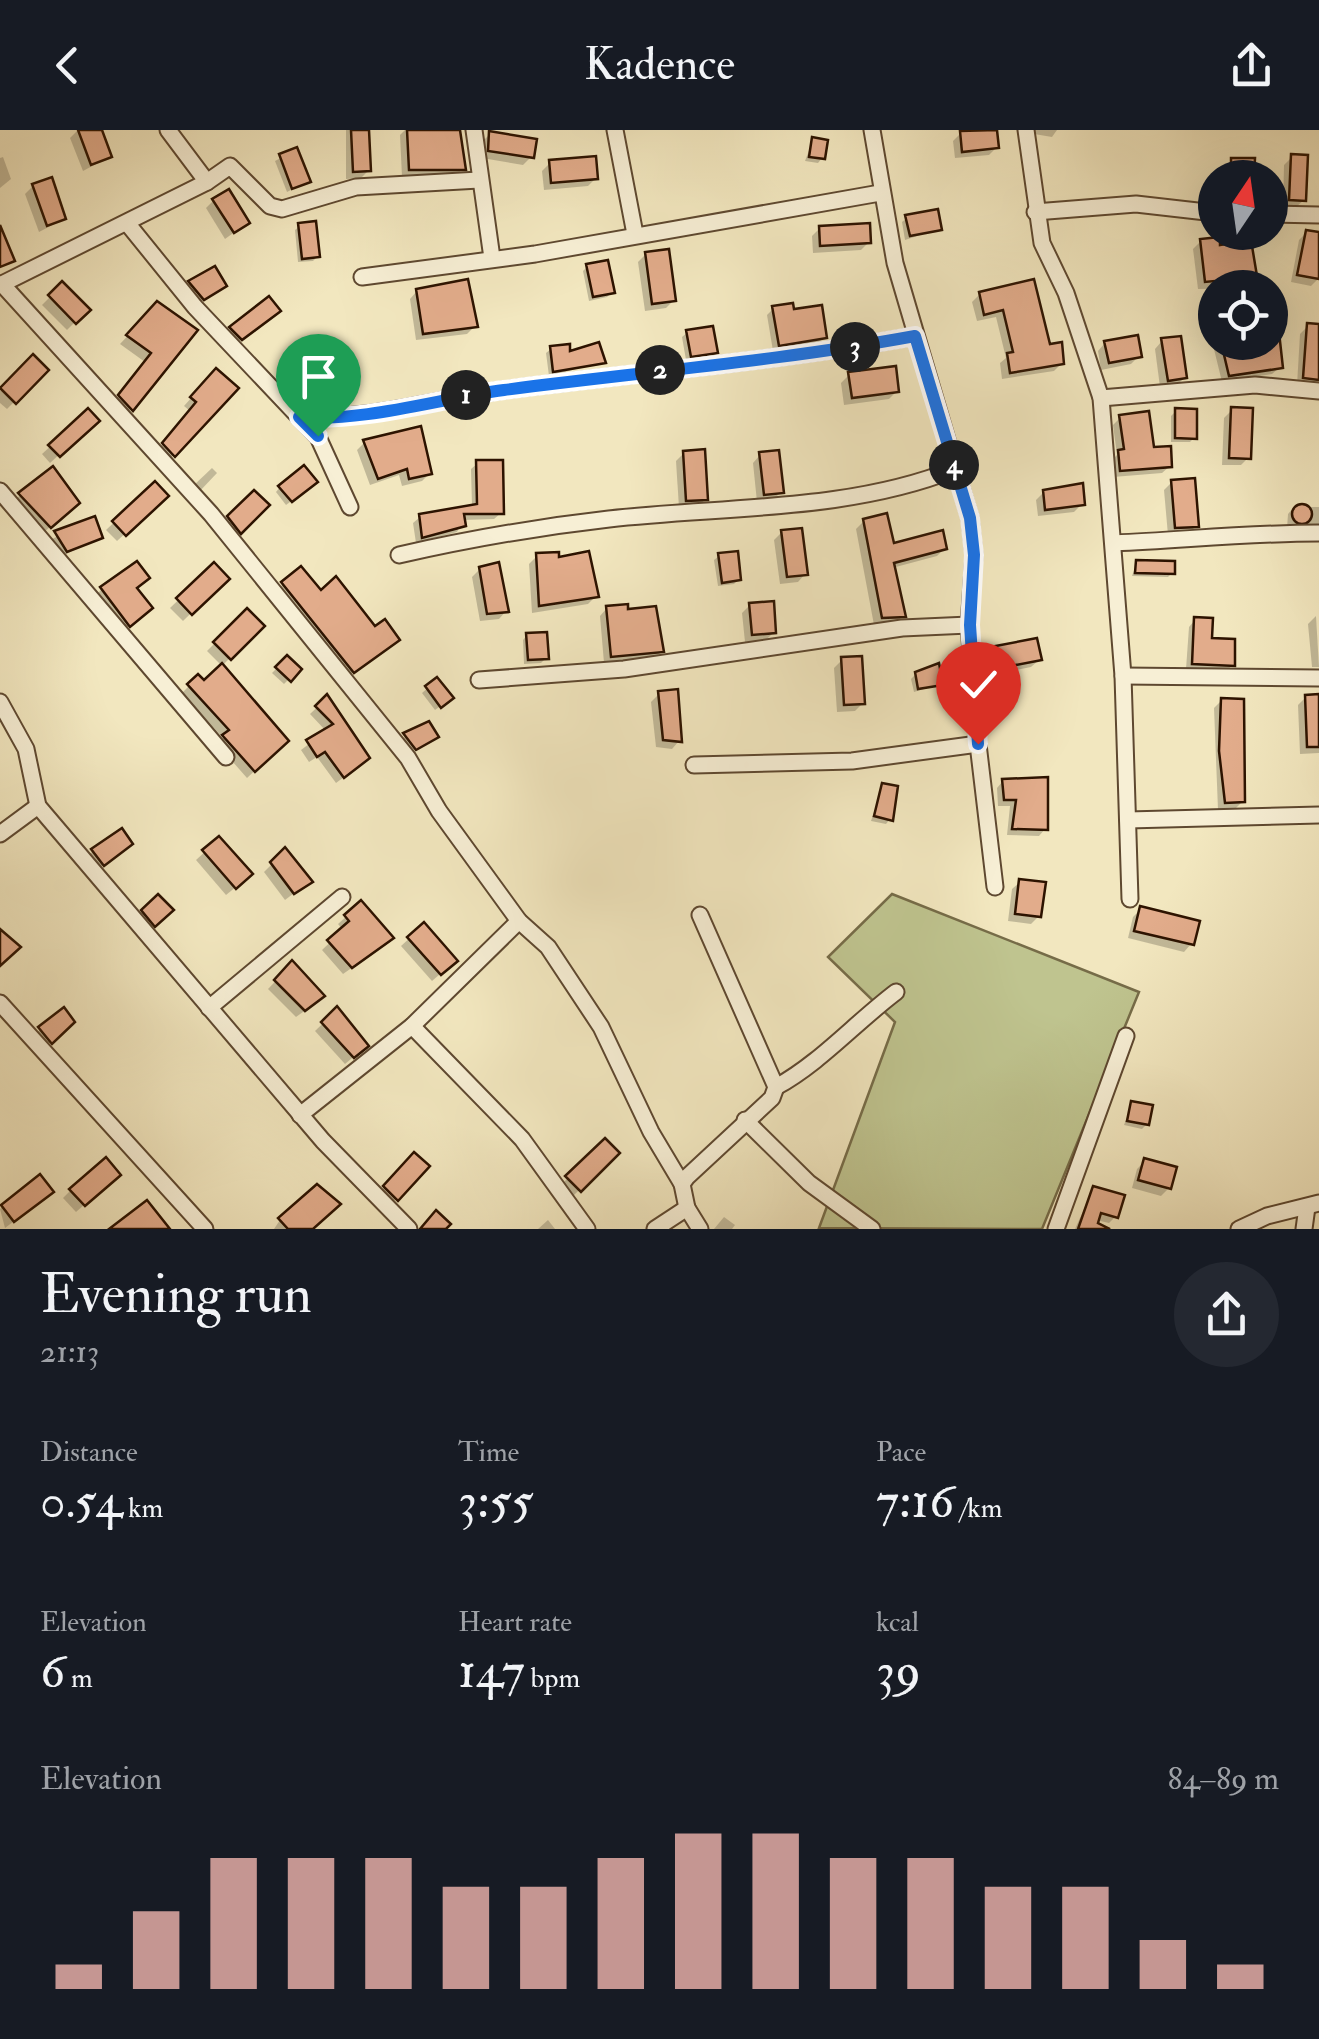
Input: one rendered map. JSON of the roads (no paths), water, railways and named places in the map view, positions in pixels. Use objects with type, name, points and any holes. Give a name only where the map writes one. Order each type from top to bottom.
[{"type":"street","points":[[168,130],[207,182]]},
{"type":"street","points":[[474,130],[492,258]]},
{"type":"street","points":[[614,130],[635,234]]},
{"type":"street","points":[[872,130],[880,193],[915,336],[970,518],[974,555],[970,625],[978,744],[995,887]]},
{"type":"street","points":[[1026,130],[1042,243],[1066,292],[1101,398],[1124,676],[1130,898]]},
{"type":"street","points":[[479,180],[356,187],[282,209],[270,206],[238,168],[230,166],[207,182],[128,223],[53,255],[1,285],[211,514],[408,758],[439,810],[518,921],[548,947],[601,1027],[682,1184],[688,1208],[700,1229]]},
{"type":"street","points":[[362,276],[535,254],[880,193]]},
{"type":"street","points":[[1035,212],[1136,204],[1198,211]]},
{"type":"street","points":[[1288,214],[1319,215]]},
{"type":"street","points":[[128,223],[195,307],[318,436],[350,507]]},
{"type":"street","points":[[299,417],[364,412],[606,376],[806,356],[915,336]]},
{"type":"street","points":[[1101,398],[1255,385],[1319,390]]},
{"type":"street","points":[[399,554],[502,533],[834,497],[925,481],[955,469]]},
{"type":"street","points":[[0,490],[226,757]]},
{"type":"street","points":[[1115,542],[1197,540],[1232,532],[1319,533]]},
{"type":"street","points":[[479,680],[624,669],[902,628],[970,625]]},
{"type":"street","points":[[1124,676],[1319,678]]},
{"type":"street","points":[[0,702],[26,749],[38,806],[300,1114],[409,1229]]},
{"type":"street","points":[[694,765],[852,762],[978,744]]},
{"type":"street","points":[[0,834],[38,806]]},
{"type":"street","points":[[1128,820],[1319,816]]},
{"type":"street","points":[[209,1008],[342,897]]},
{"type":"street","points":[[700,915],[776,1087]]},
{"type":"street","points":[[300,1114],[412,1026],[518,921]]},
{"type":"street","points":[[682,1184],[772,1098],[776,1087],[801,1074],[846,1030],[896,992]]},
{"type":"street","points":[[0,1003],[205,1229]]},
{"type":"street","points":[[412,1026],[522,1139],[587,1229]]},
{"type":"street","points":[[1056,1229],[1126,1036]]},
{"type":"street","points":[[746,1120],[809,1183],[872,1229]]},
{"type":"street","points":[[1239,1229],[1268,1216],[1313,1205]]},
{"type":"street","points":[[1304,1229],[1313,1205]]},
{"type":"street","points":[[655,1229],[688,1208]]}]
